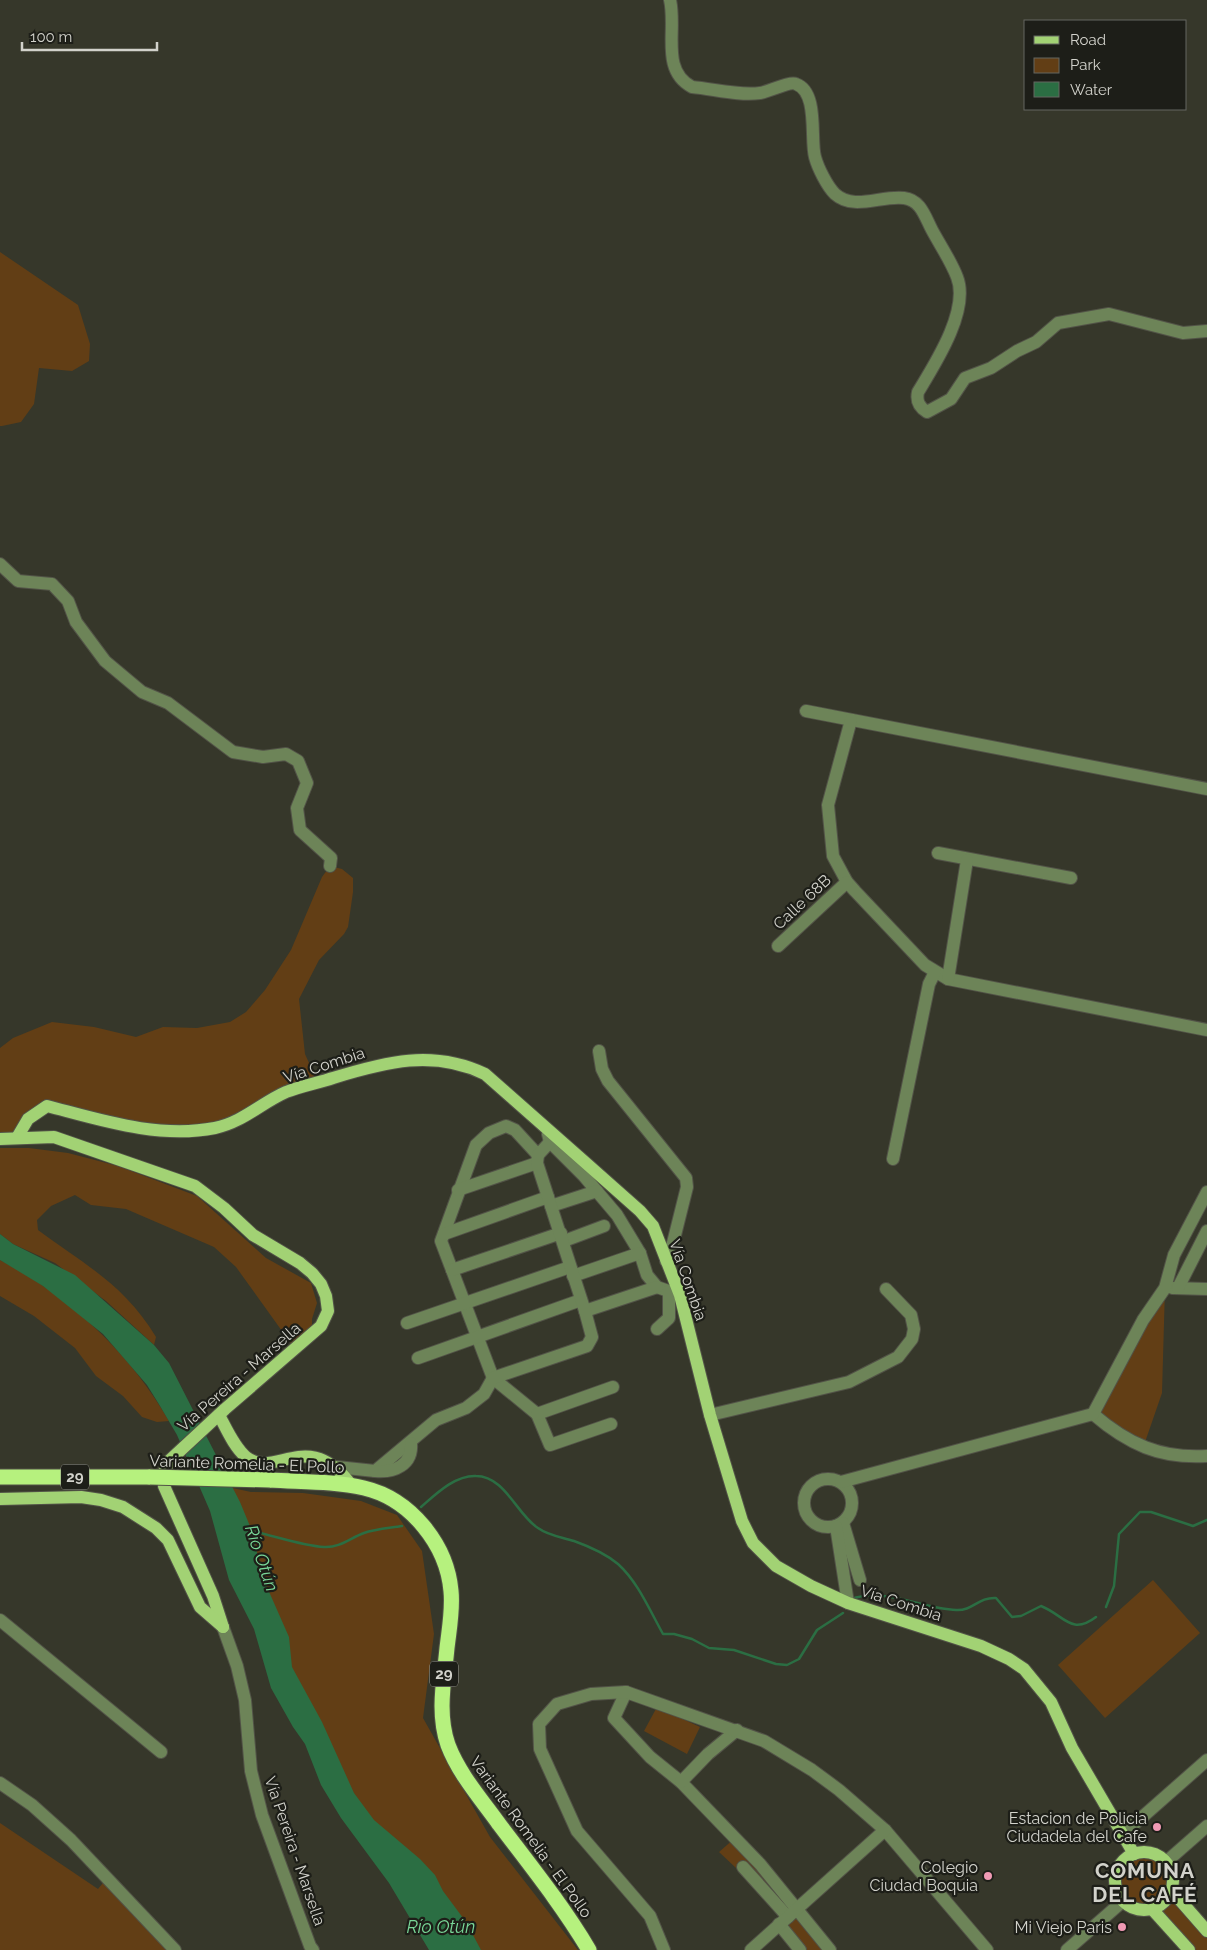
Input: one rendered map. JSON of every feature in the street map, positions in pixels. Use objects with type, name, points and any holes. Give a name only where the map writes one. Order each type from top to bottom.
[{"type":"highway","name":"Variante Romelia - El Pollo","points":[[0,1477],[150,1477],[270,1480],[352,1486],[378,1494],[406,1510],[429,1533],[441,1552],[448,1572],[452,1593],[441,1698],[444,1731],[449,1747],[470,1784],[560,1905],[589,1950]]},
{"type":"main road","name":"Vía Combia","points":[[18,1136],[28,1119],[46,1106],[125,1127],[178,1131],[212,1128],[246,1117],[286,1092],[384,1063],[420,1059],[468,1066],[484,1074],[648,1220],[666,1261],[668,1291],[710,1415],[742,1521],[753,1543],[776,1566],[811,1586],[848,1603],[980,1646],[1009,1659],[1024,1670],[1051,1702],[1072,1748],[1134,1854]]},
{"type":"main road","name":"Vía Pereira - Marsella","points":[[0,1139],[18,1136],[61,1139],[195,1186],[224,1208],[253,1235],[300,1263],[321,1284],[326,1296],[328,1310],[321,1326],[169,1461],[164,1472],[164,1486],[213,1596],[223,1627]]},
{"type":"main road","points":[[219,1415],[240,1450],[255,1462],[267,1463],[304,1456],[324,1460],[337,1468],[352,1486]]},
{"type":"main road","points":[[0,1499],[81,1497],[101,1500],[123,1507],[156,1528],[168,1540],[200,1606],[223,1627]]},
{"type":"main road","points":[[1151,1853],[1166,1862],[1173,1875],[1172,1891],[1160,1905],[1152,1909],[1136,1909],[1123,1901],[1116,1886],[1117,1870],[1127,1857],[1134,1854],[1151,1853]]},
{"type":"main road","points":[[1172,1891],[1207,1931]]},
{"type":"main road","points":[[1152,1909],[1189,1950]]},
{"type":"street","points":[[670,0],[674,67],[678,77],[684,82],[692,87],[751,94],[761,93],[792,83],[798,84],[804,89],[808,99],[814,125],[814,157],[836,195],[853,202],[904,198],[919,204],[958,278],[960,296],[957,316],[918,392],[917,401],[923,410],[927,412],[934,410],[951,399],[965,378],[991,368],[1017,351],[1036,342],[1058,324],[1109,314],[1183,333],[1207,331]]},
{"type":"street","points":[[0,564],[18,581],[52,584],[68,601],[76,622],[105,661],[142,692],[168,703],[233,752],[263,758],[286,754],[298,761],[307,784],[297,808],[300,830],[326,851],[331,858],[330,866]]},
{"type":"street","points":[[806,711],[1207,789]]},
{"type":"street","points":[[851,720],[828,805],[833,856],[847,882],[935,972],[948,979],[1207,1030]]},
{"type":"street","points":[[938,853],[967,860],[1071,878]]},
{"type":"street","points":[[948,979],[967,860]]},
{"type":"street","name":"Calle 68B","points":[[778,946],[847,882]]},
{"type":"street","points":[[894,1159],[929,984],[935,972]]},
{"type":"street","points":[[599,1052],[602,1069],[608,1081],[686,1178],[687,1187],[673,1243],[666,1261]]},
{"type":"street","points":[[337,1468],[375,1471],[411,1443],[436,1420],[466,1408],[484,1394],[493,1378],[587,1346],[592,1338],[538,1159],[515,1130],[506,1126],[489,1133],[476,1145],[441,1241],[493,1378],[538,1414],[550,1445],[611,1424]]},
{"type":"street","points":[[548,1129],[550,1142],[617,1215],[640,1254],[647,1275],[668,1291]]},
{"type":"street","points":[[458,1190],[538,1159],[550,1142]]},
{"type":"street","points":[[444,1234],[550,1201],[597,1191]]},
{"type":"street","points":[[841,1482],[1093,1414],[1142,1320],[1165,1288],[1174,1255],[1207,1192]]},
{"type":"street","points":[[452,1270],[604,1226]]},
{"type":"street","points":[[1178,1288],[1207,1231]]},
{"type":"street","points":[[407,1323],[572,1272],[640,1254]]},
{"type":"street","points":[[1165,1288],[1207,1289]]},
{"type":"street","points":[[710,1415],[849,1382],[898,1357],[912,1339],[914,1330],[912,1315],[886,1289]]},
{"type":"street","points":[[418,1358],[583,1306],[668,1291]]},
{"type":"street","points":[[657,1329],[669,1318],[668,1291]]},
{"type":"street","points":[[538,1414],[613,1387]]},
{"type":"street","points":[[1093,1414],[1113,1431],[1143,1448],[1176,1456],[1207,1456]]},
{"type":"street","points":[[826,1478],[841,1482],[848,1488],[853,1503],[852,1510],[839,1524],[820,1526],[813,1522],[808,1516],[804,1500],[811,1486],[817,1481],[826,1478]]},
{"type":"street","points":[[839,1524],[848,1603]]},
{"type":"street","points":[[839,1524],[860,1580]]},
{"type":"street","points":[[0,1620],[161,1752]]},
{"type":"street","name":"Vía Pereira - Marsella","points":[[223,1627],[237,1666],[244,1700],[246,1740],[251,1771],[262,1815],[313,1950]]},
{"type":"street","points":[[626,1692],[614,1718],[650,1758],[682,1782],[760,1864],[788,1917],[800,1950]]},
{"type":"street","points":[[664,1950],[650,1916],[577,1830],[540,1749],[539,1724],[557,1704],[591,1694],[626,1692],[764,1741],[812,1770],[839,1790],[885,1830],[986,1950]]},
{"type":"street","points":[[682,1782],[708,1754],[737,1730]]},
{"type":"street","points":[[1123,1834],[1207,1760]]},
{"type":"street","points":[[0,1783],[32,1805],[71,1840],[175,1950]]},
{"type":"street","points":[[1166,1862],[1207,1826]]},
{"type":"street","points":[[751,1950],[885,1830]]},
{"type":"street","points":[[743,1867],[788,1917],[830,1950]]},
{"type":"street","points":[[1067,1950],[1123,1901]]},
{"type":"green space","points":[[0,252],[78,305],[90,344],[89,361],[72,371],[39,368],[34,404],[21,422],[2,426],[0,426]]},
{"type":"green space","points":[[330,866],[342,869],[353,878],[353,892],[348,927],[344,934],[319,960],[299,999],[305,1054],[318,1083],[246,1117],[177,1131],[47,1106],[18,1136],[0,1139],[0,1048],[13,1038],[52,1022],[94,1027],[136,1037],[163,1027],[197,1028],[230,1022],[246,1012],[265,990],[291,950],[322,877]]},
{"type":"green space","points":[[0,1148],[29,1148],[68,1153],[118,1166],[197,1196],[266,1258],[311,1283],[317,1303],[312,1319],[312,1330],[292,1345],[236,1267],[214,1247],[126,1209],[91,1205],[75,1195],[51,1206],[37,1220],[38,1230],[88,1265],[117,1289],[144,1319],[156,1337],[154,1345],[106,1301],[55,1263],[13,1244],[0,1234]]},
{"type":"green space","points":[[0,1260],[50,1291],[96,1328],[136,1372],[169,1421],[157,1422],[142,1417],[123,1396],[96,1376],[75,1348],[34,1316],[0,1296]]},
{"type":"green space","points":[[1165,1288],[1162,1393],[1143,1448],[1093,1414]]},
{"type":"green space","points":[[214,1484],[251,1492],[303,1493],[361,1501],[397,1515],[422,1551],[434,1634],[423,1718],[490,1837],[578,1950],[465,1950],[349,1803],[298,1705]]},
{"type":"green space","points":[[1153,1580],[1200,1633],[1105,1718],[1058,1665]]},
{"type":"green space","points":[[657,1707],[700,1727],[687,1754],[644,1731]]},
{"type":"green space","points":[[0,1823],[98,1889],[107,1878],[175,1950],[0,1950]]},
{"type":"green space","points":[[735,1838],[830,1950],[800,1950],[785,1919],[752,1883],[719,1852]]},
{"type":"green space","points":[[1145,1852],[1164,1860],[1168,1865],[1172,1877],[1172,1891],[1207,1931],[1207,1950],[1189,1950],[1152,1909],[1137,1908],[1126,1902],[1119,1894],[1116,1872],[1122,1862],[1131,1855]]},
{"type":"water","name":"Río Otún","points":[[0,1234],[13,1244],[75,1275],[154,1345],[169,1363],[240,1502],[252,1531],[263,1578],[289,1637],[292,1667],[322,1722],[354,1793],[374,1820],[420,1859],[435,1875],[443,1891],[466,1922],[481,1950],[429,1950],[389,1883],[341,1818],[321,1785],[305,1744],[271,1688],[254,1629],[229,1580],[210,1511],[177,1435],[160,1406],[147,1385],[103,1334],[43,1286],[0,1260]]},
{"type":"waterway","points":[[421,1507],[446,1486],[461,1479],[476,1476],[495,1482],[530,1522],[542,1531],[591,1548],[618,1564],[638,1588],[663,1634],[674,1634],[692,1639],[709,1648],[734,1650],[776,1664],[787,1665],[799,1659],[817,1630],[843,1613]]},
{"type":"waterway","points":[[1106,1607],[1114,1586],[1119,1534],[1140,1512],[1151,1512],[1193,1526],[1207,1520]]},
{"type":"waterway","points":[[250,1533],[252,1531],[307,1545],[330,1547],[368,1532],[402,1526]]},
{"type":"waterway","points":[[851,1599],[864,1596],[890,1597],[943,1609],[962,1610],[990,1598],[996,1598],[1012,1617],[1021,1616],[1041,1606],[1074,1624],[1080,1625],[1096,1617]]},
{"type":"place","name":"Estacion de Policia Ciudadela del Cafe","points":[[1157,1827]]},
{"type":"place","name":"Colegio Ciudad Boquia","points":[[988,1876]]},
{"type":"place","name":"Mi Viejo Paris","points":[[1122,1927]]},
{"type":"district","name":"COMUNA DEL CAFÉ","points":[[1145,1882]]}]
